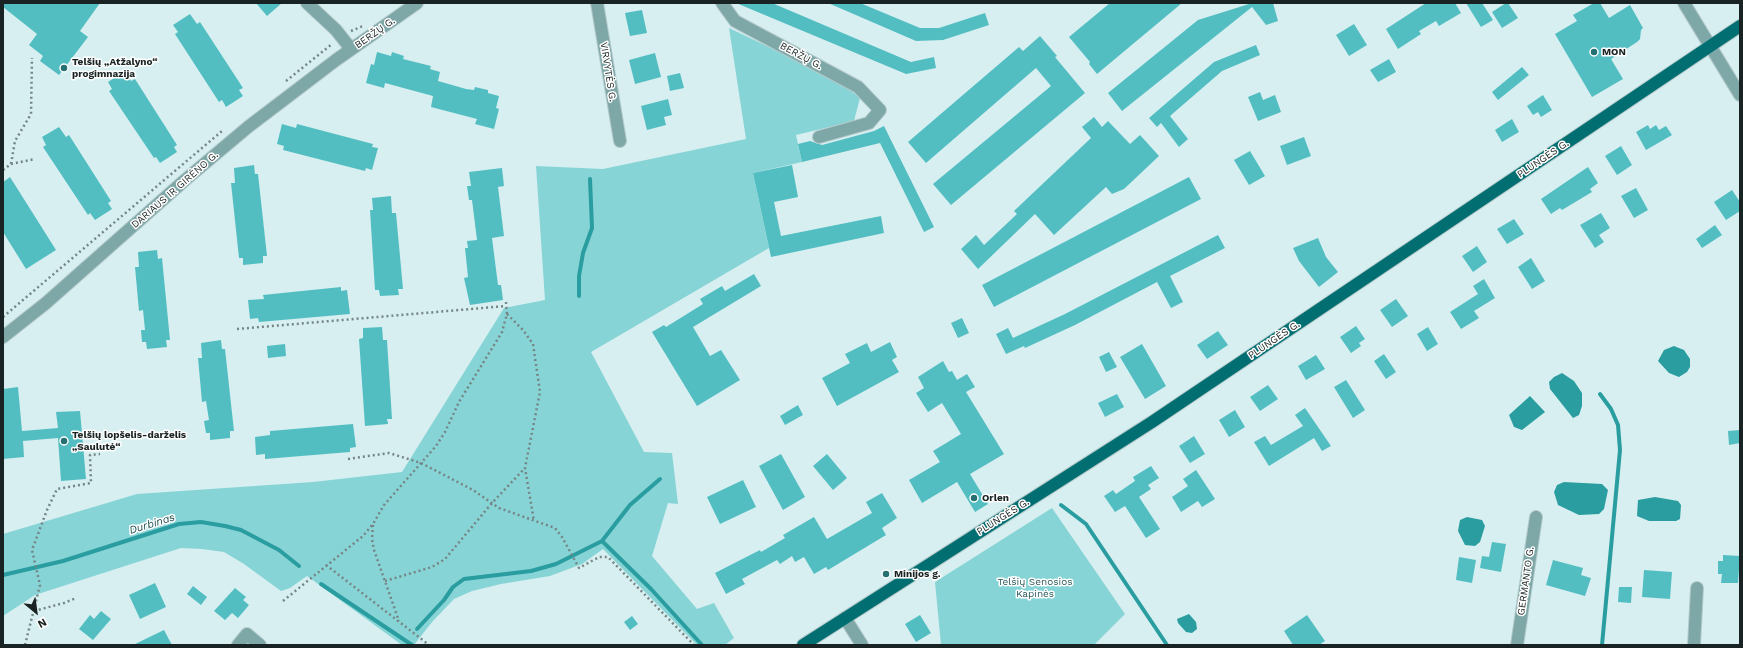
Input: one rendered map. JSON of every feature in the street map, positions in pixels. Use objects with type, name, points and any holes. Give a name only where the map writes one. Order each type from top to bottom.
[{"type":"main road","name":"PLUNGĖS G.","points":[[803,645],[1158,417],[1740,26]]},
{"type":"street","points":[[307,3],[336,30],[351,50]]},
{"type":"street","name":"BERŽŲ G.","points":[[351,50],[417,3]]},
{"type":"street","name":"VIRVYTĖS G.","points":[[597,3],[620,141]]},
{"type":"street","name":"BERŽŲ G.","points":[[722,3],[735,21],[858,87],[880,110],[870,123],[819,137]]},
{"type":"street","points":[[1684,3],[1740,95]]},
{"type":"street","name":"DARIAUS IR GIRĖNO G.","points":[[3,337],[46,303],[237,136],[351,50]]},
{"type":"street","name":"GERMANTO G.","points":[[1517,645],[1536,517]]},
{"type":"street","points":[[1694,645],[1697,588]]},
{"type":"street","points":[[845,618],[862,645]]},
{"type":"street","points":[[238,645],[247,634],[260,645]]},
{"type":"path","points":[[11,164],[15,140],[31,114],[32,58]]},
{"type":"path","points":[[3,170],[11,164],[35,159]]},
{"type":"path","points":[[283,600],[363,536],[373,524],[384,505],[436,446],[445,432],[459,402],[502,332],[507,314],[506,302]]},
{"type":"path","points":[[237,329],[506,306]]},
{"type":"path","points":[[507,314],[523,330],[533,344],[540,392],[526,468],[534,521]]},
{"type":"path","points":[[348,459],[389,453],[421,463],[473,490],[499,508],[555,528],[562,536],[579,568],[598,557],[608,557],[694,645]]},
{"type":"path","points":[[25,645],[40,585],[32,550],[47,510],[57,489],[91,483],[90,456],[100,454]]},
{"type":"path","points":[[385,581],[432,567],[445,559],[492,503],[526,468]]},
{"type":"path","points":[[373,524],[372,539],[399,622]]},
{"type":"path","points":[[326,565],[429,645]]},
{"type":"path","points":[[33,612],[76,598]]},
{"type":"green space","points":[[729,28],[838,80],[860,98],[854,121],[796,135],[802,162],[753,173],[769,248],[591,352],[644,452],[672,453],[678,504],[668,503],[652,556],[697,609],[714,603],[734,638],[725,645],[697,645],[603,549],[582,564],[550,576],[501,584],[472,591],[454,599],[432,622],[414,645],[402,645],[307,576],[290,588],[281,591],[244,564],[224,552],[202,549],[181,548],[35,595],[3,616],[3,534],[137,494],[313,482],[402,472],[504,308],[545,300],[536,166],[603,169],[746,139]]},
{"type":"green space","name":"Telšių Senosios Kapinės","points":[[1052,508],[1125,614],[1094,645],[941,645],[935,582]]},
{"type":"shaded area","points":[[1674,346],[1684,350],[1690,359],[1690,367],[1687,372],[1679,377],[1669,373],[1658,361],[1664,350]]},
{"type":"shaded area","points":[[1562,373],[1574,381],[1582,393],[1582,406],[1579,415],[1573,418],[1550,389],[1549,382],[1554,377]]},
{"type":"shaded area","points":[[1530,396],[1545,412],[1522,430],[1514,427],[1509,415]]},
{"type":"shaded area","points":[[1564,482],[1602,484],[1608,490],[1604,509],[1599,514],[1579,515],[1558,505],[1554,492],[1557,485]]},
{"type":"shaded area","points":[[1655,497],[1678,501],[1681,505],[1680,519],[1676,521],[1649,521],[1637,516],[1638,500]]},
{"type":"shaded area","points":[[1467,517],[1482,520],[1485,526],[1480,542],[1475,546],[1465,545],[1458,531],[1460,520]]},
{"type":"shaded area","points":[[1189,614],[1196,622],[1197,629],[1192,633],[1186,632],[1178,623],[1177,619]]},
{"type":"building","points":[[3,3],[100,3],[80,31],[88,37],[59,75],[40,61],[43,56],[29,45],[37,34],[3,7]]},
{"type":"building","points":[[256,3],[282,3],[267,16]]},
{"type":"building","points":[[736,3],[772,3],[911,62],[934,57],[936,68],[906,74]]},
{"type":"building","points":[[828,3],[860,3],[920,28],[939,28],[985,13],[989,25],[943,40],[916,41]]},
{"type":"building","points":[[1110,3],[1182,3],[1097,74],[1089,64],[1090,62],[1069,37]]},
{"type":"building","points":[[1248,3],[1273,3],[1278,21],[1266,25],[1252,7],[1122,111],[1108,93],[1198,20],[1249,4]]},
{"type":"building","points":[[1426,3],[1455,3],[1461,13],[1439,26],[1436,21],[1419,31],[1421,34],[1398,49],[1386,29]]},
{"type":"building","points":[[1466,3],[1482,3],[1493,20],[1481,27]]},
{"type":"building","points":[[1508,3],[1518,18],[1502,28],[1492,12]]},
{"type":"building","name":"MON","points":[[1594,3],[1600,3],[1609,18],[1630,5],[1643,28],[1641,30],[1640,39],[1637,42],[1611,59],[1623,79],[1592,97],[1555,34],[1577,21],[1573,15]]},
{"type":"building","points":[[642,10],[647,33],[630,36],[625,13]]},
{"type":"building","points":[[190,14],[197,24],[200,22],[243,88],[239,90],[243,96],[226,107],[222,100],[219,102],[175,34],[178,32],[173,25]]},
{"type":"building","points":[[1354,24],[1367,45],[1349,56],[1336,35]]},
{"type":"building","points":[[1040,36],[1057,56],[1055,57],[1085,93],[951,205],[933,184],[1051,86],[1036,68],[926,163],[908,142],[1019,47],[1023,51]]},
{"type":"building","points":[[1256,45],[1260,55],[1222,71],[1170,116],[1188,139],[1179,147],[1161,123],[1157,127],[1149,118],[1214,62]]},
{"type":"building","points":[[377,52],[391,56],[392,52],[404,56],[403,59],[431,66],[430,69],[440,72],[438,81],[466,89],[474,90],[475,87],[488,90],[488,93],[499,96],[496,108],[499,109],[494,129],[475,124],[477,119],[431,107],[433,96],[385,83],[384,88],[366,83],[371,64],[374,65]]},
{"type":"building","points":[[655,53],[661,77],[635,84],[629,60]]},
{"type":"building","points":[[1389,59],[1396,72],[1378,82],[1370,70]]},
{"type":"building","points":[[1522,67],[1529,75],[1498,100],[1492,92]]},
{"type":"building","points":[[125,71],[131,81],[135,79],[177,145],[174,147],[177,152],[160,163],[156,157],[154,158],[109,91],[112,89],[108,82]]},
{"type":"building","points":[[680,73],[684,88],[670,91],[667,76]]},
{"type":"building","points":[[1260,92],[1263,100],[1275,95],[1281,112],[1258,121],[1248,97]]},
{"type":"building","points":[[1543,95],[1552,110],[1541,117],[1538,112],[1533,115],[1527,106]]},
{"type":"building","points":[[668,99],[672,115],[664,117],[666,125],[647,130],[641,106]]},
{"type":"building","points":[[1094,117],[1102,127],[1108,121],[1130,144],[1140,135],[1159,156],[1124,189],[1112,194],[1106,187],[1054,235],[1035,214],[978,269],[961,249],[976,235],[984,245],[1017,214],[1014,211],[1091,138],[1082,127]]},
{"type":"building","points":[[1512,119],[1519,132],[1502,142],[1495,130]]},
{"type":"building","points":[[282,124],[296,128],[297,124],[373,144],[372,147],[378,148],[372,170],[366,168],[365,171],[283,150],[284,146],[277,144]]},
{"type":"building","points":[[1648,125],[1650,129],[1656,125],[1659,130],[1666,126],[1672,135],[1646,150],[1636,132]]},
{"type":"building","points":[[884,126],[934,227],[924,232],[880,143],[802,162],[798,144],[810,141],[822,145],[874,131]]},
{"type":"building","points":[[59,127],[66,137],[69,135],[111,201],[108,203],[112,209],[95,220],[90,213],[88,215],[43,147],[46,145],[42,137]]},
{"type":"building","points":[[1304,137],[1311,156],[1287,165],[1280,146]]},
{"type":"building","points":[[1621,146],[1632,165],[1617,175],[1605,156]]},
{"type":"building","points":[[1250,151],[1265,176],[1249,185],[1234,160]]},
{"type":"building","points":[[254,165],[255,174],[258,174],[267,256],[263,256],[263,263],[243,265],[243,258],[239,258],[231,183],[235,183],[234,168]]},
{"type":"building","points":[[792,165],[798,197],[774,202],[781,236],[881,216],[884,233],[771,257],[753,173]]},
{"type":"building","points":[[1588,167],[1598,183],[1590,189],[1592,192],[1562,210],[1560,208],[1551,214],[1541,199]]},
{"type":"building","points":[[502,168],[504,186],[498,187],[504,236],[492,238],[498,285],[501,285],[503,300],[470,305],[464,278],[468,277],[465,248],[468,248],[467,241],[477,240],[472,200],[469,200],[467,186],[471,186],[469,172]]},
{"type":"building","points":[[10,177],[56,250],[26,269],[3,232],[3,182]]},
{"type":"building","points":[[1189,177],[1201,199],[994,307],[982,285]]},
{"type":"building","points":[[1636,188],[1648,210],[1634,218],[1621,196]]},
{"type":"building","points":[[1732,190],[1740,202],[1740,211],[1726,220],[1714,202]]},
{"type":"building","points":[[391,196],[392,213],[396,213],[403,289],[398,289],[399,295],[380,296],[379,290],[375,290],[370,210],[373,210],[372,198]]},
{"type":"building","points":[[1601,213],[1610,228],[1599,235],[1604,242],[1595,248],[1580,225]]},
{"type":"building","points":[[1514,219],[1524,234],[1507,244],[1497,229]]},
{"type":"building","points":[[1715,225],[1722,235],[1702,248],[1696,239]]},
{"type":"building","points":[[1218,235],[1225,248],[1170,276],[1183,302],[1171,308],[1157,282],[1075,325],[1025,348],[1024,346],[1006,354],[996,334],[1008,328],[1013,338],[1065,314]]},
{"type":"building","points":[[1318,238],[1326,257],[1338,272],[1319,287],[1299,261],[1293,248]]},
{"type":"building","points":[[1477,246],[1487,262],[1473,272],[1462,256]]},
{"type":"building","points":[[157,250],[158,259],[162,258],[170,340],[166,340],[167,347],[147,349],[146,342],[142,342],[141,330],[145,330],[143,310],[139,311],[135,267],[139,267],[138,252]]},
{"type":"building","points":[[1531,258],[1545,281],[1532,289],[1518,267]]},
{"type":"building","points":[[754,274],[761,286],[693,327],[710,356],[721,350],[740,380],[697,406],[652,332],[664,325],[666,327],[703,304],[700,299],[722,286],[725,291]]},
{"type":"building","points":[[1484,279],[1495,298],[1474,311],[1479,318],[1461,329],[1450,312],[1478,294],[1473,286]]},
{"type":"building","points":[[341,287],[341,291],[347,290],[350,314],[259,322],[258,318],[250,319],[248,300],[264,299],[263,295]]},
{"type":"building","points":[[1396,299],[1408,316],[1392,327],[1380,310]]},
{"type":"building","points":[[962,318],[969,333],[958,338],[951,323]]},
{"type":"building","points":[[1356,326],[1365,339],[1359,343],[1361,346],[1351,353],[1340,337]]},
{"type":"building","points":[[382,327],[383,340],[387,340],[392,419],[387,419],[388,424],[365,426],[359,339],[363,338],[363,328]]},
{"type":"building","points":[[1428,327],[1438,344],[1427,351],[1417,334]]},
{"type":"building","points":[[1218,331],[1228,345],[1207,359],[1197,345]]},
{"type":"building","points":[[221,340],[222,349],[225,349],[234,431],[230,431],[230,438],[210,440],[210,433],[206,433],[204,421],[209,420],[206,401],[202,402],[198,358],[202,358],[201,343]]},
{"type":"building","points":[[890,342],[897,357],[892,360],[899,372],[837,406],[822,378],[850,363],[845,354],[867,343],[871,352]]},
{"type":"building","points":[[285,344],[286,356],[268,358],[267,346]]},
{"type":"building","points":[[1142,344],[1166,386],[1145,399],[1120,357]]},
{"type":"building","points":[[1109,352],[1117,367],[1106,372],[1099,357]]},
{"type":"building","points":[[1384,354],[1396,372],[1386,379],[1374,361]]},
{"type":"building","points":[[1316,355],[1325,369],[1306,380],[1298,366]]},
{"type":"building","points":[[943,361],[949,372],[952,371],[957,380],[967,374],[975,387],[966,392],[1004,454],[970,474],[988,504],[975,512],[957,482],[922,503],[909,480],[940,462],[933,451],[961,434],[942,403],[928,412],[916,393],[924,388],[918,377]]},
{"type":"building","points":[[1346,380],[1365,410],[1353,418],[1334,387]]},
{"type":"building","points":[[1268,385],[1278,399],[1260,411],[1250,397]]},
{"type":"building","points":[[18,387],[22,431],[58,428],[56,412],[80,411],[86,479],[61,481],[58,438],[23,441],[24,457],[3,459],[3,389]]},
{"type":"building","points":[[1117,394],[1124,407],[1105,417],[1098,403]]},
{"type":"building","points":[[798,405],[803,415],[785,425],[780,416]]},
{"type":"building","points":[[1305,408],[1331,446],[1322,451],[1314,438],[1269,466],[1254,442],[1265,436],[1271,445],[1303,426],[1295,415]]},
{"type":"building","points":[[1235,410],[1245,427],[1229,437],[1219,420]]},
{"type":"building","points":[[353,424],[356,447],[350,448],[350,452],[265,459],[265,454],[256,455],[255,437],[270,435],[270,431]]},
{"type":"building","points":[[1740,430],[1740,443],[1729,445],[1728,431]]},
{"type":"building","points":[[1194,436],[1205,454],[1190,463],[1179,446]]},
{"type":"building","points":[[781,454],[805,497],[783,510],[759,466]]},
{"type":"building","points":[[827,454],[847,478],[833,490],[813,466]]},
{"type":"building","points":[[1151,466],[1159,478],[1148,485],[1151,489],[1139,497],[1160,529],[1146,538],[1125,506],[1115,512],[1104,496],[1113,490],[1116,494],[1135,481],[1133,477]]},
{"type":"building","points":[[1196,470],[1215,499],[1202,507],[1198,501],[1181,512],[1172,497],[1188,486],[1183,479]]},
{"type":"building","points":[[743,480],[756,507],[720,524],[707,497]]},
{"type":"building","points":[[882,493],[897,518],[882,528],[886,535],[828,570],[826,567],[814,574],[804,557],[795,562],[792,556],[780,564],[777,560],[742,579],[745,584],[726,594],[715,573],[760,550],[761,552],[785,538],[783,535],[814,517],[827,539],[872,513],[866,502]]},
{"type":"building","points":[[1492,542],[1506,544],[1501,572],[1480,568],[1482,556],[1489,557]]},
{"type":"building","points":[[1723,555],[1740,556],[1738,583],[1721,583],[1722,574],[1718,574],[1718,561],[1723,561]]},
{"type":"building","points":[[1459,557],[1476,560],[1472,583],[1456,580]]},
{"type":"building","points":[[1553,560],[1583,568],[1581,575],[1591,578],[1585,596],[1546,585]]},
{"type":"building","points":[[1644,570],[1672,572],[1670,599],[1642,597]]},
{"type":"building","points":[[155,583],[166,607],[140,619],[129,595]]},
{"type":"building","points":[[193,586],[207,597],[201,605],[187,594]]},
{"type":"building","points":[[1619,587],[1632,587],[1631,603],[1618,602]]},
{"type":"building","points":[[235,588],[246,597],[243,600],[249,605],[238,618],[232,613],[225,620],[214,611]]},
{"type":"building","points":[[101,611],[111,619],[93,640],[79,629],[90,615],[94,619]]},
{"type":"building","points":[[920,615],[931,633],[916,642],[905,624]]},
{"type":"building","points":[[1307,615],[1325,641],[1319,645],[1293,645],[1284,631]]},
{"type":"building","points":[[632,616],[638,624],[630,630],[624,622]]},
{"type":"building","points":[[164,630],[172,645],[133,645]]},
{"type":"waterway","points":[[579,296],[579,276],[583,253],[592,228],[590,179]]},
{"type":"waterway","points":[[1600,394],[1611,409],[1618,425],[1620,450],[1602,645]]},
{"type":"waterway","points":[[417,629],[444,600],[453,587],[464,579],[531,571],[556,564],[602,541],[630,505],[660,479]]},
{"type":"waterway","points":[[1061,505],[1086,524],[1167,645]]},
{"type":"waterway","name":"Durbinas","points":[[3,575],[63,561],[179,524],[201,522],[241,530],[279,550],[299,566]]},
{"type":"waterway","points":[[602,541],[651,589],[702,645]]},
{"type":"waterway","name":"Durbinas","points":[[321,584],[412,645]]},
{"type":"place","name":"MON","points":[[1594,52]]},
{"type":"place","name":"Telšių „Atžalyno“ progimnazija","points":[[64,68]]},
{"type":"place","name":"Telšių lopšelis-darželis „Saulutė“","points":[[64,441]]},
{"type":"place","name":"Orlen","points":[[974,498]]},
{"type":"place","name":"Minijos g.","points":[[886,574]]}]
